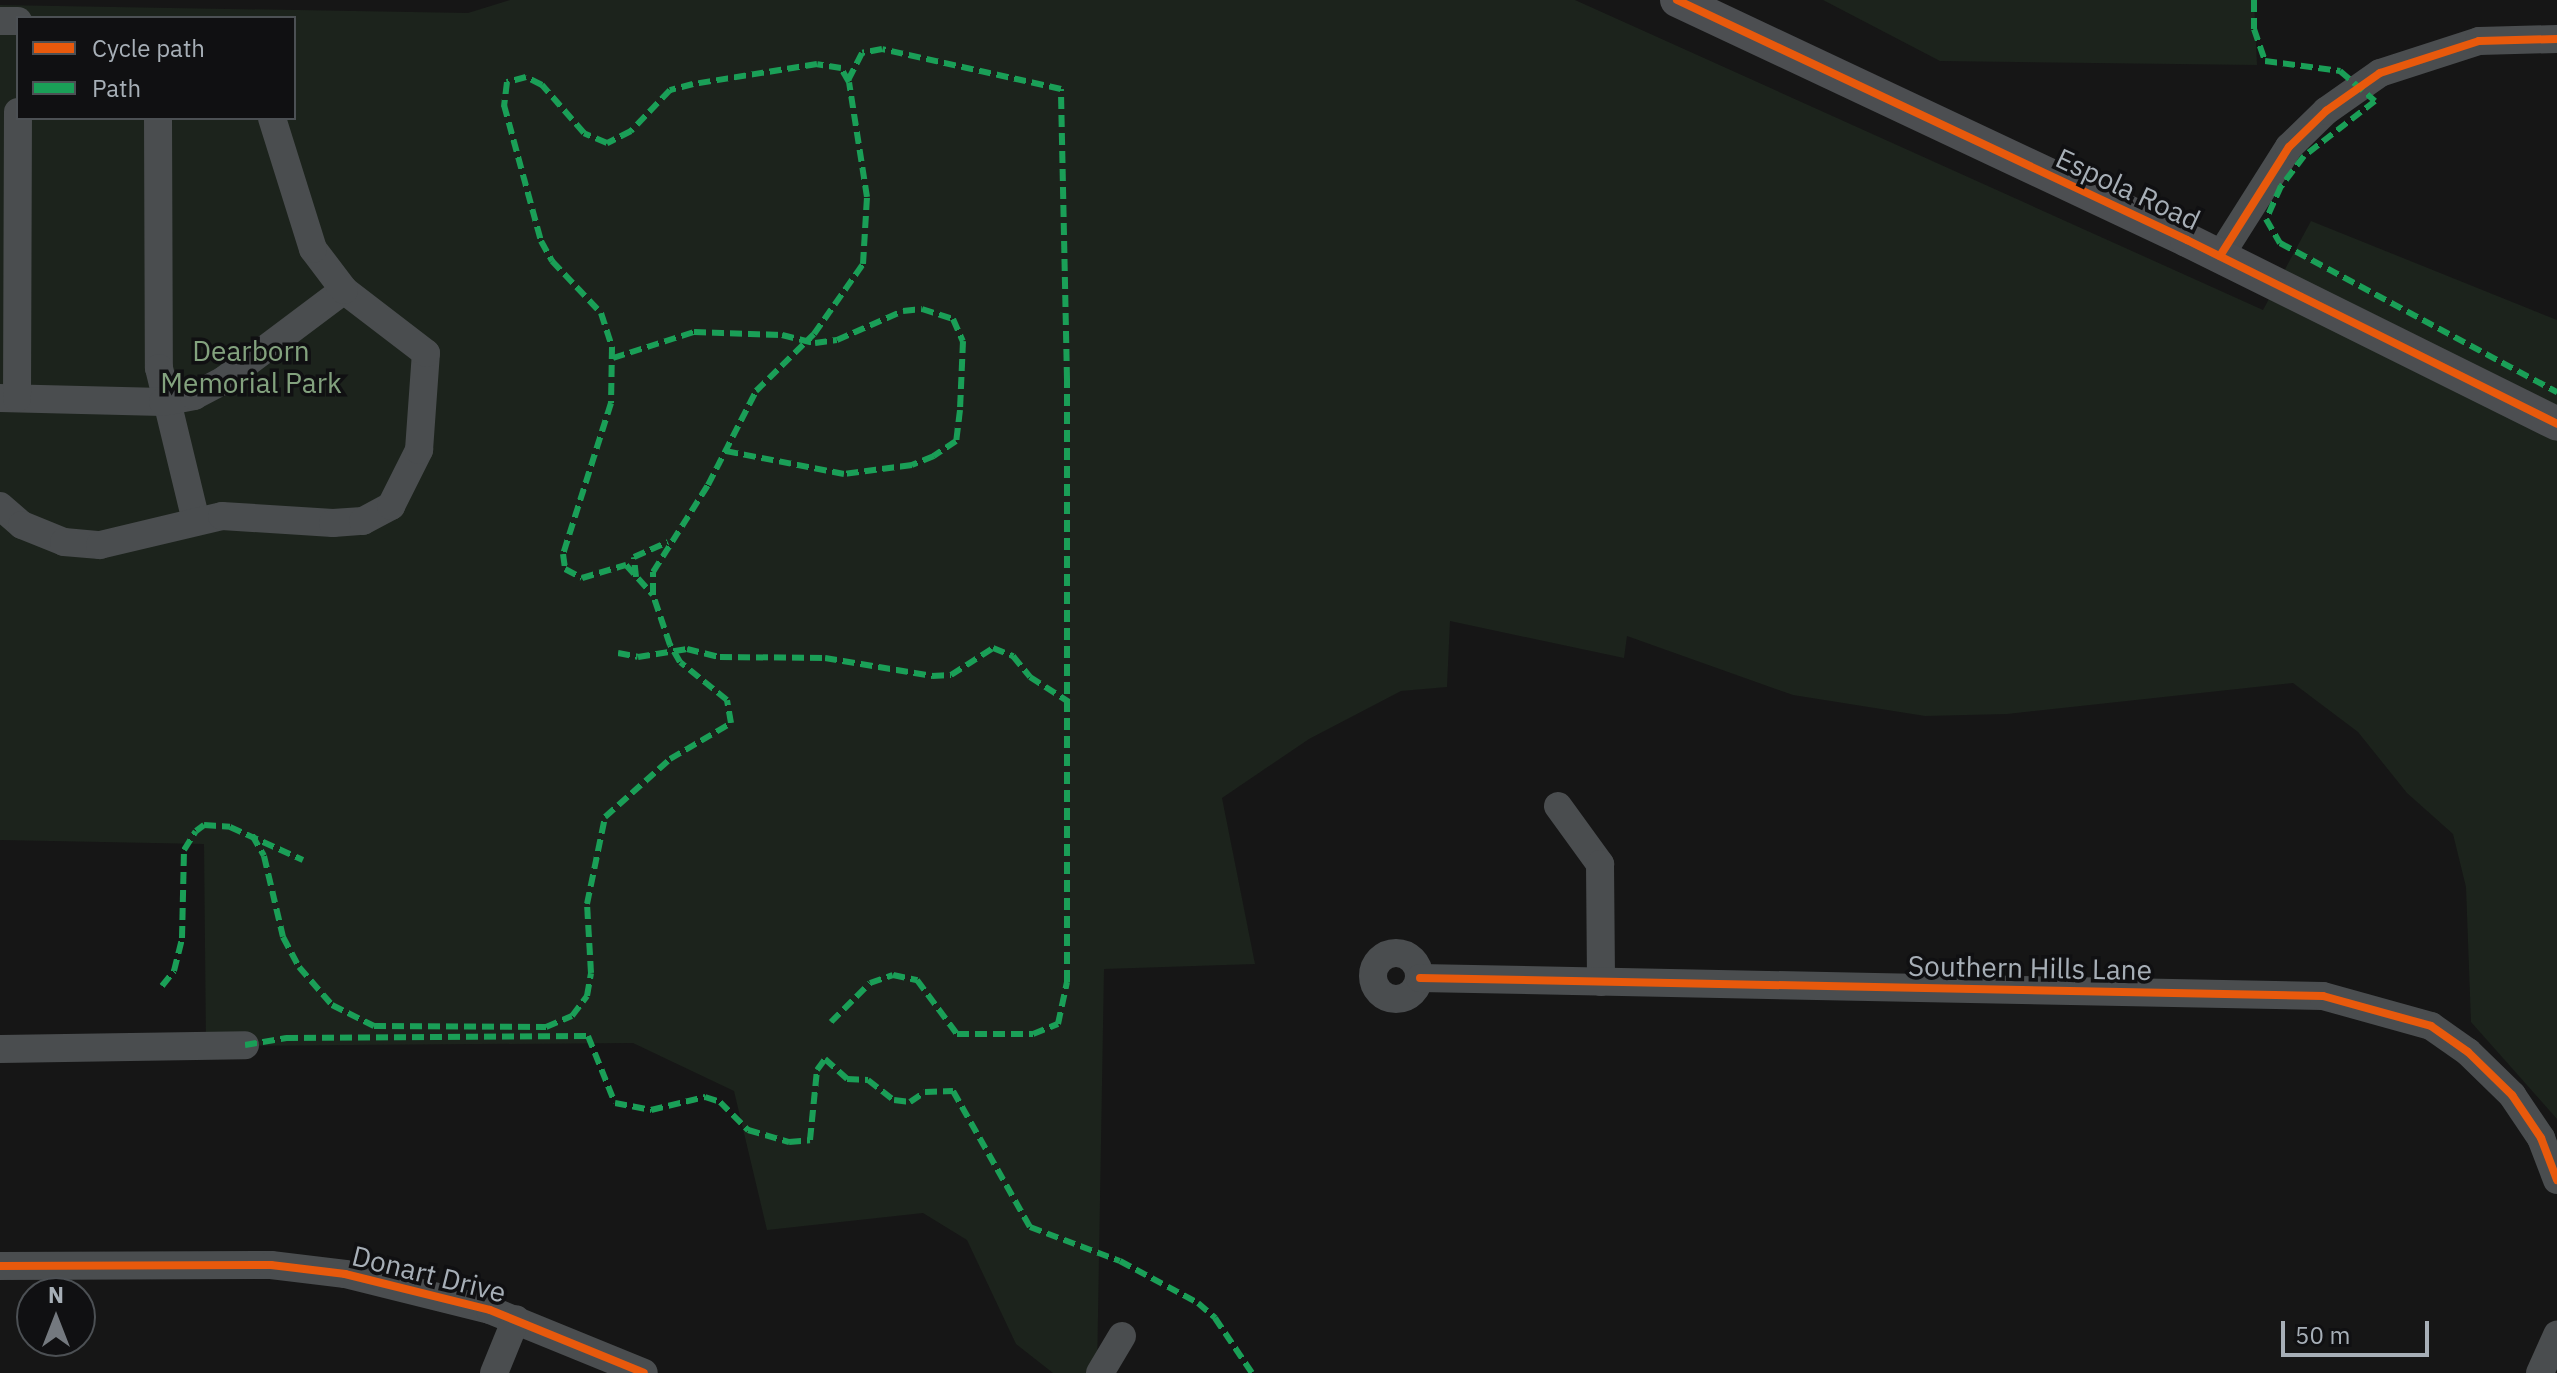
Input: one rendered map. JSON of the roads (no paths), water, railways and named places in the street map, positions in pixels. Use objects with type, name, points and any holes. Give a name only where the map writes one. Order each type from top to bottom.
[{"type":"main road","name":"Espola Road","points":[[1677,0],[2220,256],[2557,424]]},
{"type":"street","points":[[2220,256],[2289,147],[2326,111],[2380,73],[2479,41],[2557,39]]},
{"type":"street","points":[[18,120],[8,398],[163,402],[194,396],[224,380],[344,290]]},
{"type":"street","points":[[158,120],[163,402],[196,521]]},
{"type":"street","points":[[0,506],[22,525],[64,542],[100,545],[196,521],[249,515],[333,523],[363,521],[391,506],[408,479],[419,450],[426,353],[344,290],[313,249],[273,120]]},
{"type":"street","points":[[1558,806],[1600,864],[1601,982]]},
{"type":"street","name":"Southern Hills Lane","points":[[1420,978],[2323,996],[2431,1026],[2468,1052],[2512,1095],[2541,1138],[2557,1180]]},
{"type":"street","points":[[0,1049],[245,1045]]},
{"type":"street","name":"Donart Drive","points":[[0,1266],[308,1268],[393,1284],[516,1319],[644,1373]]},
{"type":"street","points":[[494,1373],[516,1319]]},
{"type":"street","points":[[2540,1373],[2557,1335]]},
{"type":"street","points":[[1100,1373],[1122,1336]]},
{"type":"park label","name":"Dearborn Memorial Park","points":[[251,367]]}]
